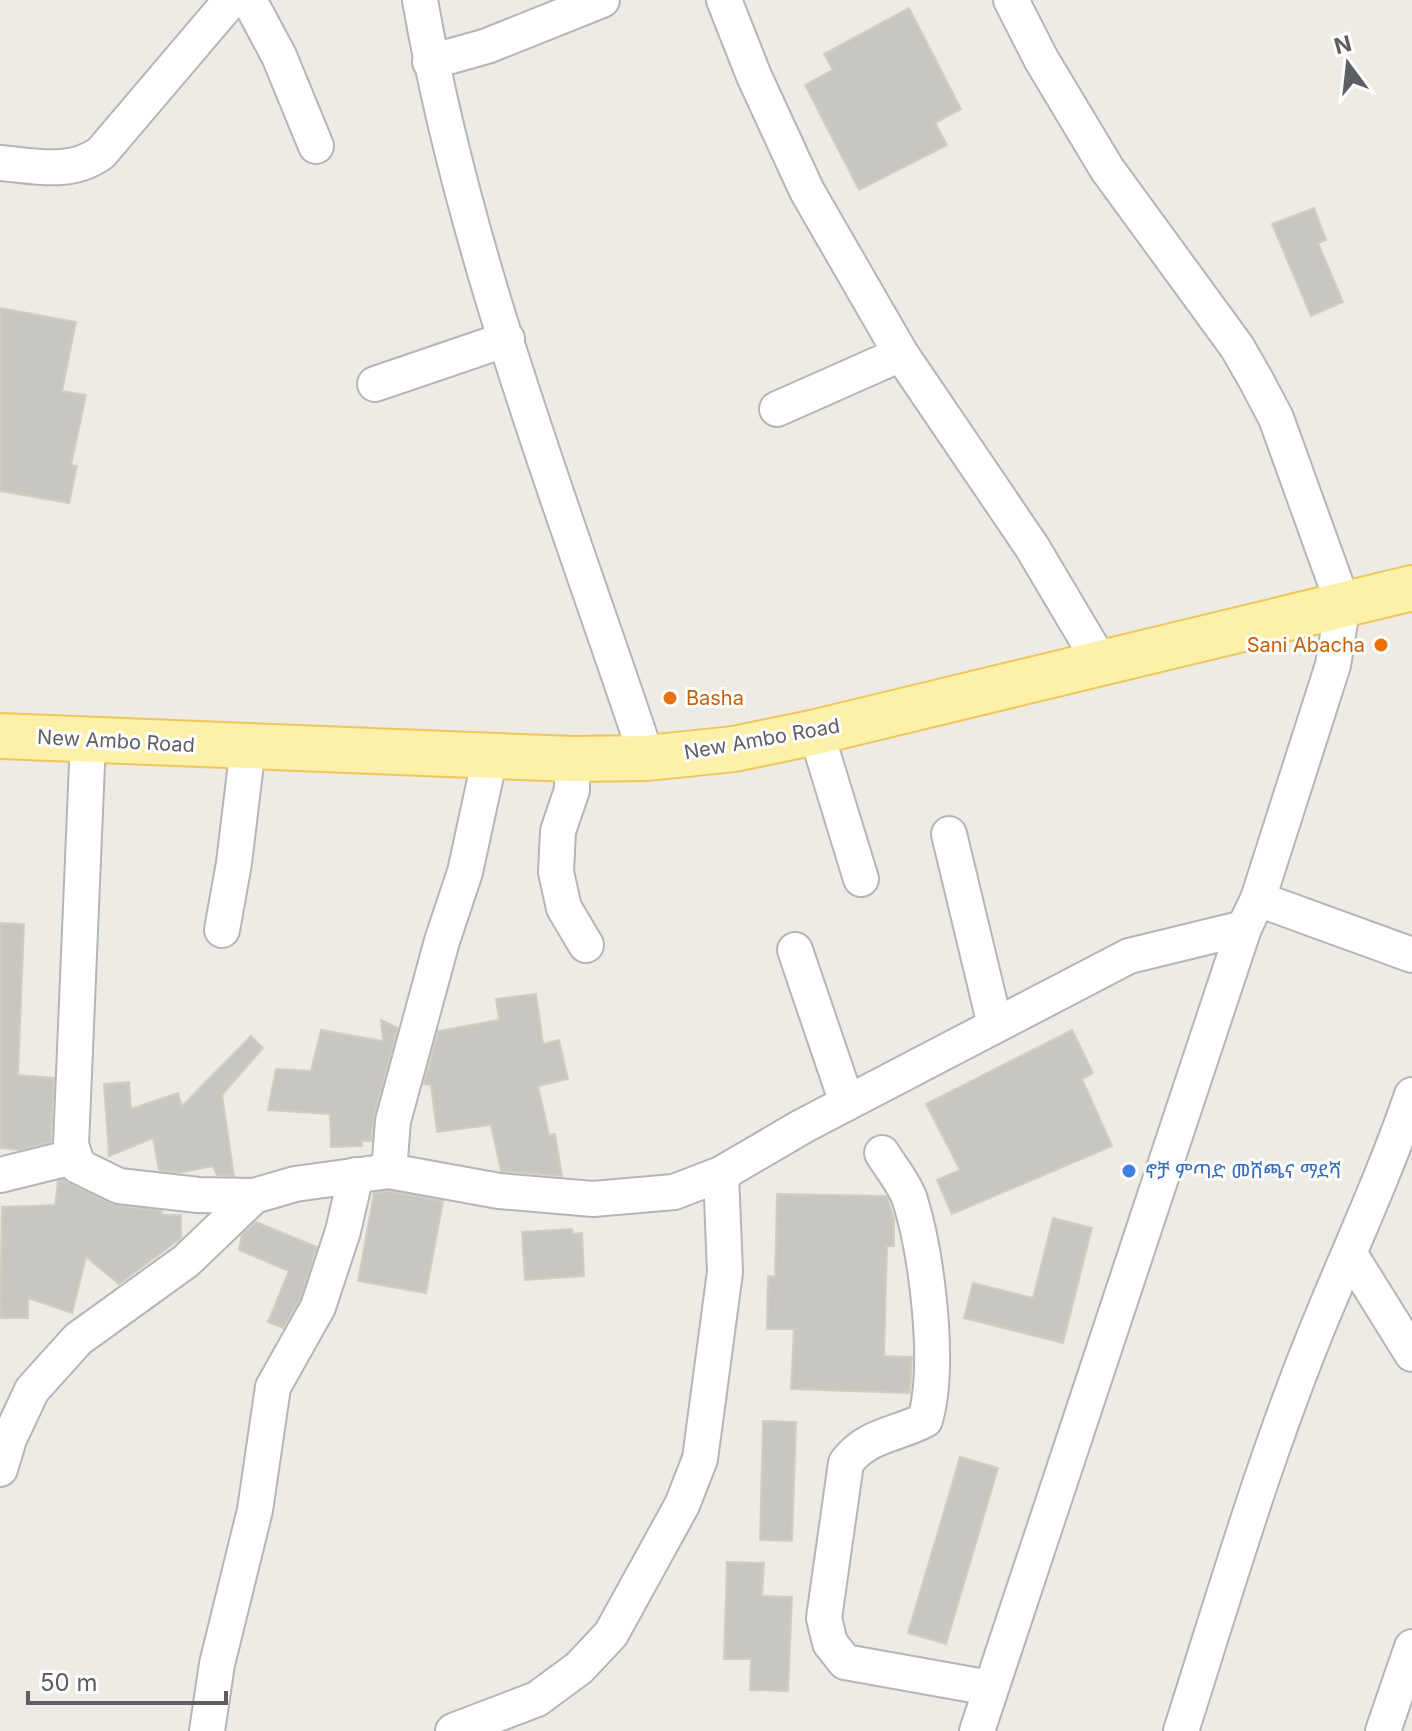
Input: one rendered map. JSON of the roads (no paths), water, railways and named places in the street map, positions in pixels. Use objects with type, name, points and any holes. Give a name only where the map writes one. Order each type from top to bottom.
[{"type":"main road","name":"New Ambo Road","points":[[0,736],[572,759],[647,758],[734,749],[1102,665],[1412,588]]},
{"type":"street","points":[[0,163],[69,168],[86,165],[101,153],[231,0]]},
{"type":"street","points":[[249,0],[279,56],[316,146]]},
{"type":"street","points":[[420,0],[430,62],[463,191],[507,339],[647,758]]},
{"type":"street","points":[[430,62],[487,46],[602,0]]},
{"type":"street","points":[[724,0],[754,76],[807,191],[901,354],[1032,547],[1102,665]]},
{"type":"street","points":[[977,1731],[1333,665],[1343,604],[1276,418],[1256,380],[1237,347],[1107,169],[1041,59],[1011,0]]},
{"type":"street","points":[[375,384],[507,339]]},
{"type":"street","points":[[777,409],[901,354]]},
{"type":"street","points":[[816,732],[861,879]]},
{"type":"street","points":[[88,740],[71,1114],[73,1157],[78,1166],[119,1186],[198,1195],[254,1196],[295,1184],[389,1171],[499,1191],[593,1199],[674,1192],[721,1174],[847,1103],[1129,956],[1251,913],[1412,955]]},
{"type":"street","points":[[222,930],[234,863],[248,747]]},
{"type":"street","points":[[389,1171],[393,1121],[442,941],[465,872],[490,757]]},
{"type":"street","points":[[572,759],[572,790],[558,831],[556,872],[564,908],[586,945]]},
{"type":"street","points":[[949,834],[995,1025]]},
{"type":"street","points":[[795,950],[847,1103]]},
{"type":"street","points":[[1181,1731],[1242,1540],[1325,1310],[1351,1256],[1412,1095]]},
{"type":"street","points":[[882,1153],[910,1197],[925,1267],[933,1394],[925,1420],[870,1440],[856,1449],[846,1463],[824,1618],[830,1643],[845,1662],[990,1688]]},
{"type":"street","points":[[0,1175],[73,1157]]},
{"type":"street","points":[[453,1731],[537,1699],[579,1668],[611,1634],[682,1505],[700,1459],[725,1272],[721,1174]]},
{"type":"street","points":[[207,1731],[217,1664],[255,1510],[273,1387],[318,1307],[343,1231],[356,1175]]},
{"type":"street","points":[[3,1450],[32,1390],[78,1339],[186,1261],[254,1196]]},
{"type":"street","points":[[1351,1256],[1412,1354]]},
{"type":"street","points":[[1383,1731],[1412,1647]]},
{"type":"place","name":"Sani Abacha","points":[[1381,645]]},
{"type":"place","name":"Basha","points":[[670,698]]},
{"type":"place","name":"ኖቻ ምጣድ መሸጫና ማደሻ","points":[[1129,1171]]}]
